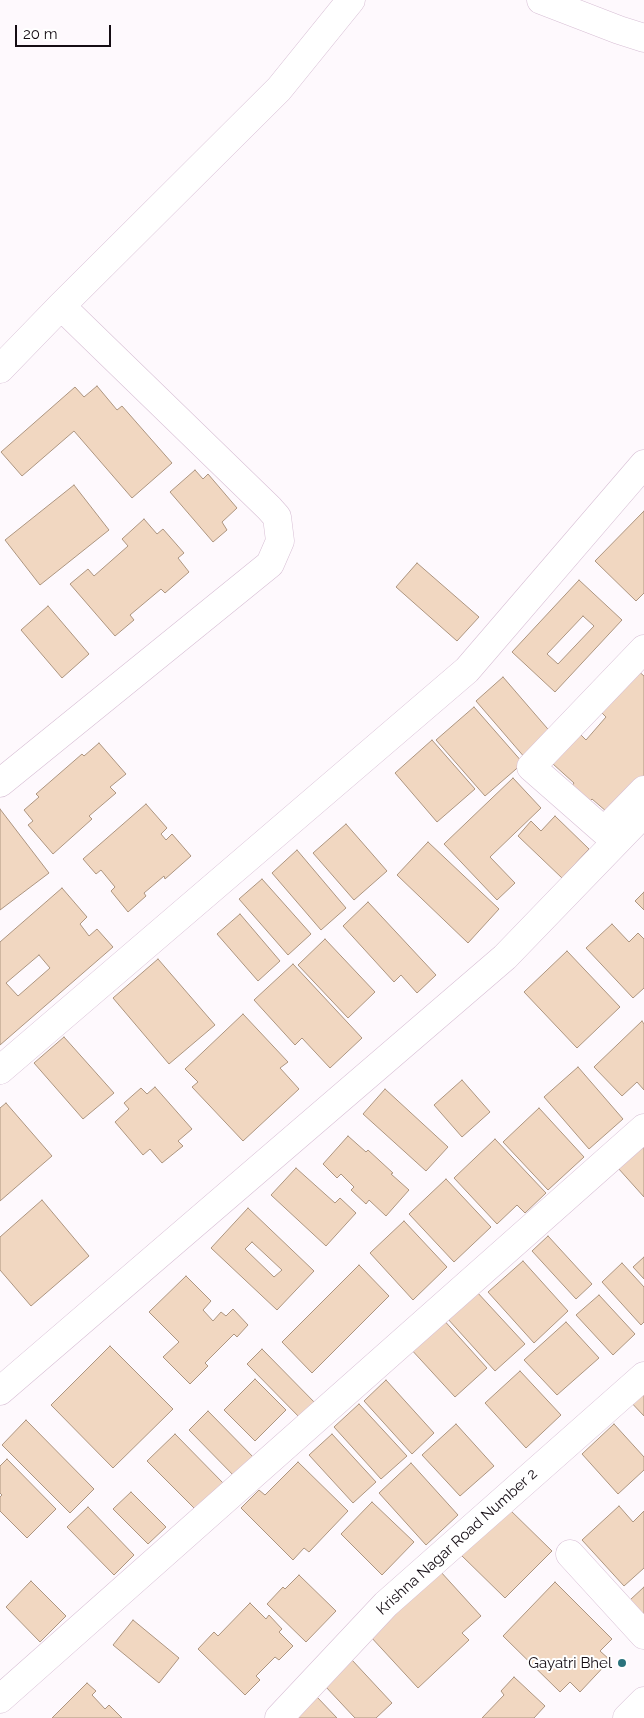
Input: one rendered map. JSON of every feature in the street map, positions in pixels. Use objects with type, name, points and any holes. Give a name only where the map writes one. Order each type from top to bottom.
[{"type":"street","points":[[0,369],[279,88],[352,0]]},
{"type":"street","points":[[541,0],[644,38]]},
{"type":"street","points":[[0,783],[270,564],[280,541],[277,517],[269,508],[61,306]]},
{"type":"street","points":[[0,1070],[467,670],[644,464]]},
{"type":"street","points":[[644,649],[531,767],[604,831],[644,790]]},
{"type":"street","points":[[0,1391],[505,957],[644,814]]},
{"type":"street","points":[[0,1699],[644,1128]]},
{"type":"street","name":"Krishna Nagar Road Number 2","points":[[279,1718],[386,1604],[644,1376]]},
{"type":"street","points":[[570,1554],[644,1636]]},
{"type":"street","points":[[627,1718],[644,1701]]},
{"type":"building","points":[[97,386],[117,410],[122,406],[172,463],[132,498],[74,431],[22,476],[1,452],[75,387],[84,397]]},
{"type":"building","points":[[195,470],[203,479],[208,474],[237,508],[222,522],[227,530],[213,542],[170,492]]},
{"type":"building","points":[[74,485],[109,530],[40,585],[5,540]]},
{"type":"building","points":[[644,511],[644,593],[636,601],[595,561]]},
{"type":"building","points":[[144,519],[157,534],[163,529],[184,553],[178,558],[189,572],[165,593],[161,589],[130,615],[134,620],[115,636],[70,584],[88,569],[94,576],[128,546],[122,539]]},
{"type":"building","points":[[417,563],[479,617],[457,641],[396,587]]},
{"type":"building","points":[[579,580],[622,620],[555,692],[512,652]],"holes":[[[583,616],[594,626],[558,664],[547,654]]]},
{"type":"building","points":[[48,606],[89,654],[62,678],[21,630]]},
{"type":"building","points":[[637,670],[644,676],[644,783],[614,818],[592,799],[588,803],[571,787],[574,783],[553,764],[580,734],[586,740],[606,717],[600,711]]},
{"type":"building","points":[[503,677],[553,735],[526,759],[476,701]]},
{"type":"building","points":[[474,707],[523,763],[485,796],[436,740]]},
{"type":"building","points":[[432,740],[475,789],[437,822],[395,773]]},
{"type":"building","points":[[99,743],[126,774],[110,787],[116,793],[89,816],[92,819],[53,854],[28,825],[33,821],[24,810],[39,797],[36,794],[82,754],[84,756]]},
{"type":"building","points":[[513,778],[541,808],[490,857],[515,883],[497,900],[444,844]]},
{"type":"building","points":[[146,804],[167,828],[161,834],[166,840],[172,834],[191,856],[165,879],[164,876],[144,893],[146,896],[128,912],[111,891],[115,887],[101,870],[96,874],[83,859]]},
{"type":"building","points":[[0,809],[49,873],[0,910]]},
{"type":"building","points":[[555,816],[589,849],[562,878],[518,836],[531,821],[541,831]]},
{"type":"building","points":[[346,824],[387,871],[354,900],[313,853]]},
{"type":"building","points":[[428,842],[499,909],[468,943],[397,875]]},
{"type":"building","points":[[297,850],[346,908],[321,930],[272,873]]},
{"type":"building","points":[[262,879],[311,934],[288,955],[239,899]]},
{"type":"building","points":[[62,888],[87,917],[80,924],[89,936],[97,929],[113,947],[0,1045],[0,942]],"holes":[[[39,955],[50,968],[18,996],[6,983]]]},
{"type":"building","points":[[644,892],[644,910],[635,901]]},
{"type":"building","points":[[368,902],[436,975],[417,993],[401,975],[394,982],[343,926]]},
{"type":"building","points":[[240,914],[280,961],[258,981],[217,934]]},
{"type":"building","points":[[612,924],[629,942],[638,933],[644,939],[644,988],[633,998],[586,948]]},
{"type":"building","points":[[325,939],[375,992],[348,1018],[298,965]]},
{"type":"building","points":[[567,951],[620,1007],[577,1048],[524,992]]},
{"type":"building","points":[[158,959],[215,1025],[169,1064],[113,998]]},
{"type":"building","points":[[293,964],[362,1038],[330,1068],[302,1038],[295,1045],[254,1000]]},
{"type":"building","points":[[243,1014],[288,1062],[280,1068],[299,1089],[243,1141],[192,1087],[198,1082],[185,1069]]},
{"type":"building","points":[[642,1021],[644,1024],[644,1090],[637,1082],[622,1096],[594,1067]]},
{"type":"building","points":[[64,1037],[114,1093],[83,1119],[34,1063]]},
{"type":"building","points":[[578,1067],[623,1119],[589,1149],[544,1097]]},
{"type":"building","points":[[462,1080],[490,1112],[462,1137],[434,1105]]},
{"type":"building","points":[[155,1087],[192,1129],[178,1141],[183,1146],[162,1163],[150,1149],[143,1155],[115,1122],[129,1109],[124,1103],[141,1088],[147,1094]]},
{"type":"building","points":[[385,1089],[448,1147],[426,1171],[363,1114]]},
{"type":"building","points":[[6,1103],[52,1156],[0,1201],[0,1108]]},
{"type":"building","points":[[539,1108],[584,1157],[548,1190],[503,1142]]},
{"type":"building","points":[[348,1136],[366,1152],[368,1150],[409,1190],[386,1216],[369,1200],[366,1204],[351,1190],[354,1187],[341,1174],[337,1178],[323,1164]]},
{"type":"building","points":[[495,1139],[546,1193],[525,1213],[517,1205],[497,1224],[454,1178]]},
{"type":"building","points":[[644,1144],[644,1197],[618,1168]]},
{"type":"building","points":[[296,1168],[335,1203],[340,1198],[356,1213],[326,1246],[271,1195]]},
{"type":"building","points":[[446,1179],[491,1227],[454,1262],[409,1214]]},
{"type":"building","points":[[42,1200],[89,1256],[31,1306],[0,1270],[0,1237]]},
{"type":"building","points":[[248,1208],[314,1271],[277,1310],[211,1248]],"holes":[[[252,1242],[282,1270],[274,1277],[245,1249]]]},
{"type":"building","points":[[404,1221],[447,1267],[413,1300],[370,1253]]},
{"type":"building","points":[[548,1236],[592,1284],[576,1299],[532,1251]]},
{"type":"building","points":[[644,1257],[644,1279],[633,1267]]},
{"type":"building","points":[[523,1261],[568,1311],[534,1343],[488,1292]]},
{"type":"building","points":[[622,1263],[644,1287],[644,1322],[641,1325],[602,1282]]},
{"type":"building","points":[[359,1265],[389,1296],[312,1373],[282,1342]]},
{"type":"building","points":[[186,1276],[211,1301],[203,1310],[213,1321],[221,1312],[226,1316],[233,1309],[248,1325],[237,1337],[234,1334],[205,1363],[208,1366],[190,1384],[163,1357],[179,1342],[149,1312]]},
{"type":"building","points":[[476,1291],[525,1344],[495,1371],[447,1318]]},
{"type":"building","points":[[599,1295],[635,1334],[613,1355],[576,1315]]},
{"type":"building","points":[[441,1317],[487,1368],[455,1397],[409,1347]]},
{"type":"building","points":[[566,1322],[599,1358],[557,1395],[524,1360]]},
{"type":"building","points":[[110,1346],[173,1409],[113,1468],[51,1405]]},
{"type":"building","points":[[262,1349],[319,1407],[304,1422],[247,1364]]},
{"type":"building","points":[[520,1371],[561,1415],[526,1448],[485,1403]]},
{"type":"building","points":[[255,1379],[286,1410],[255,1441],[224,1410]]},
{"type":"building","points":[[386,1380],[434,1433],[412,1454],[364,1401]]},
{"type":"building","points":[[644,1382],[644,1416],[627,1398]]},
{"type":"building","points":[[359,1404],[407,1456],[381,1479],[334,1427]]},
{"type":"building","points":[[208,1411],[257,1461],[238,1480],[189,1430]]},
{"type":"building","points":[[26,1420],[94,1489],[70,1513],[2,1445]]},
{"type":"building","points":[[456,1424],[494,1466],[460,1496],[422,1455]]},
{"type":"building","points":[[614,1424],[644,1457],[644,1470],[618,1494],[582,1454]]},
{"type":"building","points":[[175,1434],[224,1484],[197,1511],[147,1461]]},
{"type":"building","points":[[332,1434],[376,1482],[353,1503],[309,1455]]},
{"type":"building","points":[[7,1459],[56,1509],[27,1538],[0,1511],[0,1497],[2,1495],[0,1493],[0,1466]]},
{"type":"building","points":[[298,1462],[348,1511],[309,1552],[304,1548],[293,1560],[241,1508],[259,1490],[265,1495]]},
{"type":"building","points":[[411,1463],[458,1515],[426,1545],[379,1493]]},
{"type":"building","points":[[131,1492],[166,1527],[148,1544],[113,1509]]},
{"type":"building","points":[[372,1502],[414,1542],[382,1575],[341,1534]]},
{"type":"building","points":[[619,1506],[633,1522],[644,1511],[644,1568],[624,1586],[582,1540]]},
{"type":"building","points":[[88,1507],[134,1555],[114,1575],[67,1527]]},
{"type":"building","points":[[507,1507],[552,1551],[505,1598],[460,1554]]},
{"type":"building","points":[[440,1571],[481,1616],[462,1633],[469,1640],[418,1688],[370,1636]]},
{"type":"building","points":[[299,1575],[336,1611],[306,1642],[267,1604],[283,1587],[285,1589]]},
{"type":"building","points":[[31,1581],[66,1616],[40,1642],[6,1607]]},
{"type":"building","points":[[555,1582],[612,1639],[600,1651],[610,1660],[580,1692],[570,1682],[560,1692],[503,1636]]},
{"type":"building","points":[[644,1587],[644,1616],[630,1600]]},
{"type":"building","points":[[250,1603],[266,1619],[269,1615],[282,1629],[279,1632],[293,1646],[279,1660],[275,1657],[256,1676],[260,1680],[245,1695],[198,1649],[214,1632],[218,1636]]},
{"type":"building","points":[[133,1620],[179,1658],[159,1683],[113,1645]]},
{"type":"building","points":[[352,1660],[392,1703],[376,1718],[355,1718],[325,1686]]},
{"type":"building","points":[[514,1677],[545,1706],[534,1718],[482,1718],[504,1695],[501,1691]]},
{"type":"building","points":[[87,1683],[96,1691],[92,1695],[105,1709],[109,1705],[122,1718],[52,1718]]},
{"type":"building","points":[[317,1697],[337,1718],[296,1718]]},
{"type":"place","name":"Gayatri Bhel","points":[[622,1663]]}]
